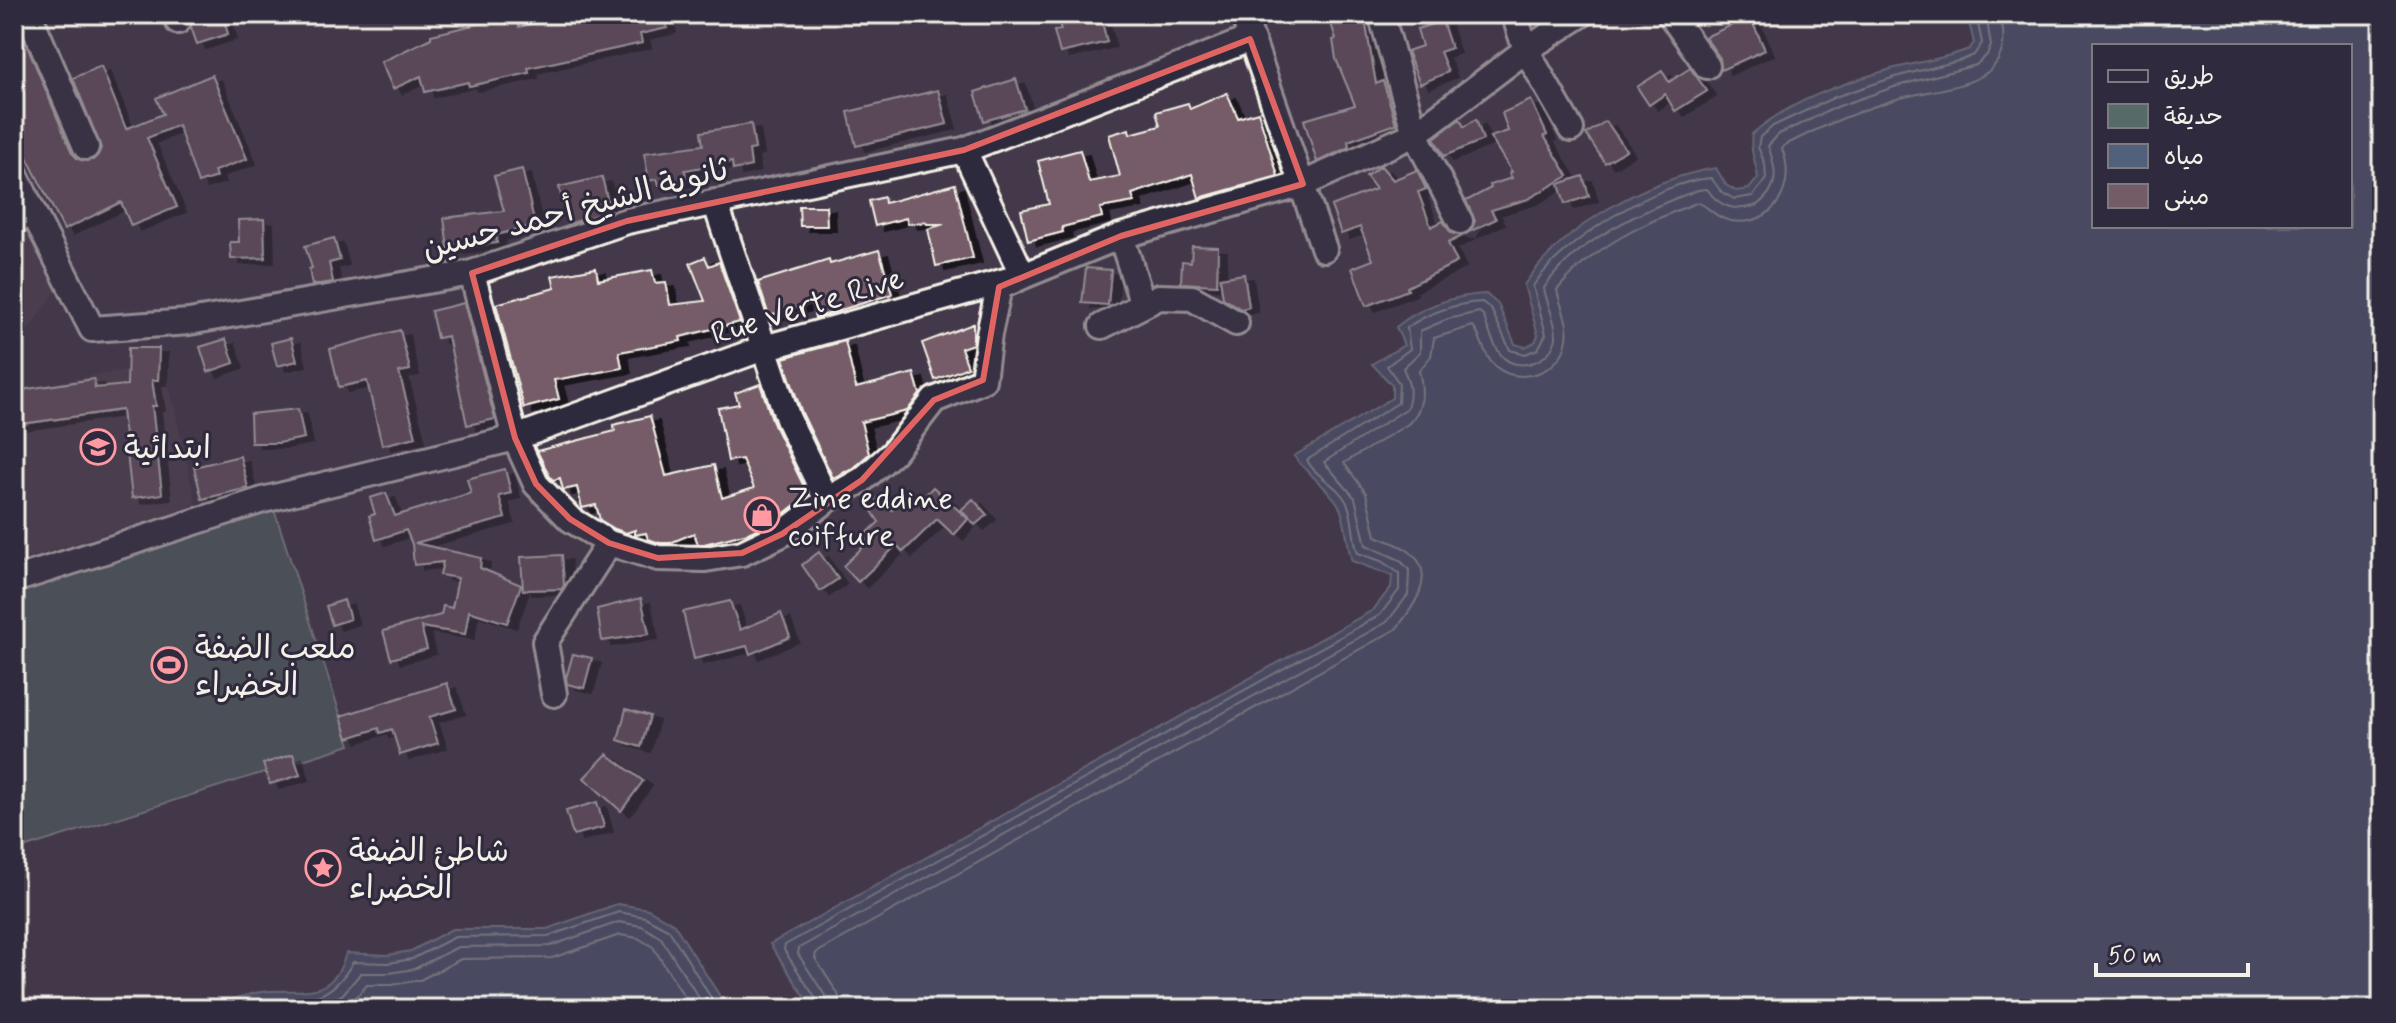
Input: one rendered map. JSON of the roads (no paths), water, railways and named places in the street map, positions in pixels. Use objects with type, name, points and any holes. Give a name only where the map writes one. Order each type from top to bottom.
[{"type":"street","points":[[29,14],[86,147]]},
{"type":"street","points":[[1243,14],[1324,249]]},
{"type":"street","points":[[1381,14],[1415,134],[1460,221]]},
{"type":"street","points":[[1514,14],[1526,50],[1571,129]]},
{"type":"street","name":"Rue Verte Rive","points":[[14,580],[263,500],[515,438],[764,348],[1023,276],[1121,236],[1303,184],[1415,134],[1526,50],[1582,14]]},
{"type":"street","points":[[1670,14],[1707,66]]},
{"type":"street","name":"ثانوية الشيخ أحمد حسين","points":[[24,217],[92,329],[189,322],[472,273],[627,221],[964,150],[1250,39]]},
{"type":"street","points":[[472,273],[515,438],[536,484],[570,519],[609,543],[658,558],[705,559],[742,553],[782,534],[827,500],[862,480],[893,453],[934,400],[983,380],[999,287],[1023,276],[964,150]]},
{"type":"street","points":[[14,172],[24,217]]},
{"type":"street","points":[[715,202],[788,419],[827,500]]},
{"type":"street","points":[[1121,236],[1143,305]]},
{"type":"street","points":[[1102,326],[1159,297],[1192,298],[1236,323]]},
{"type":"street","points":[[554,694],[545,642],[609,543]]},
{"type":"water","points":[[1967,14],[2382,14],[2382,1009],[813,1009],[770,944],[1373,610],[1391,587],[1392,576],[1352,561],[1338,504],[1294,456],[1392,398],[1392,385],[1372,364],[1404,345],[1396,327],[1438,303],[1486,294],[1498,304],[1515,344],[1525,347],[1535,342],[1538,335],[1524,285],[1561,243],[1608,208],[1661,183],[1716,168],[1726,185],[1736,191],[1749,189],[1758,178],[1752,134],[1767,122],[1836,87],[1969,49],[1974,43]]},
{"type":"water","points":[[617,904],[648,909],[674,924],[728,1009],[207,1009],[261,992],[306,990],[325,985],[334,978],[346,953],[388,955],[411,951],[452,929],[547,929]]},
{"type":"place","name":"ابتدائية","points":[[98,447]]},
{"type":"place","name":"Zine eddine coiffure","points":[[762,515]]},
{"type":"place","name":"ملعب الضفة الخضراء","points":[[169,665]]},
{"type":"place","name":"شاطئ الضفة الخضراء","points":[[323,868]]}]
